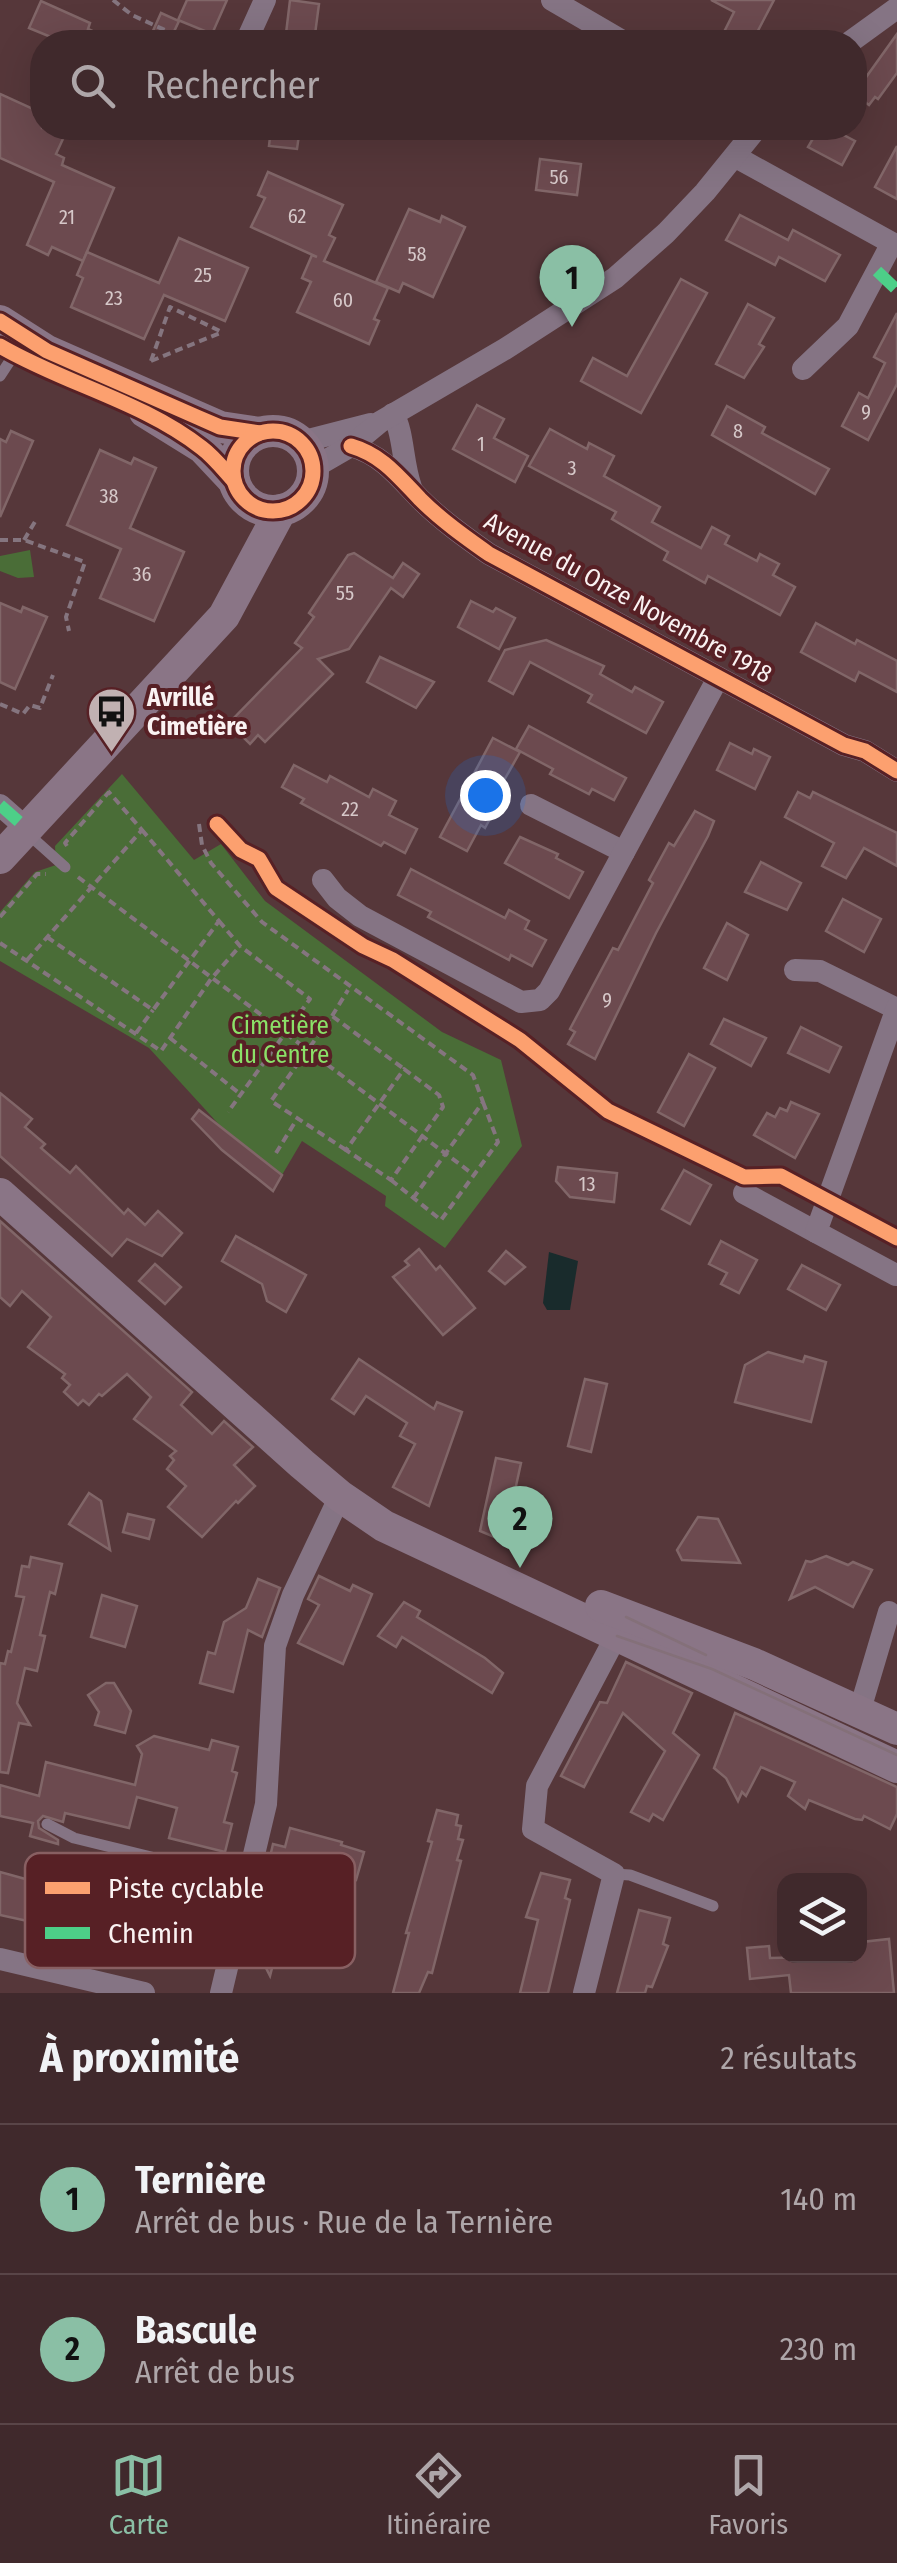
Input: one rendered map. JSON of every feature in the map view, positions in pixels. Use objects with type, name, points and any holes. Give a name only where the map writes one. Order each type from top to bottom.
[{"type":"main road","points":[[8,347],[47,352],[220,427],[260,434],[282,432],[307,455],[310,487],[303,498],[280,510],[261,509],[203,448],[157,419],[8,347]]},
{"type":"main road","points":[[253,558],[236,455],[246,442],[260,434]]},
{"type":"main road","points":[[0,858],[224,616],[280,510]]},
{"type":"main road","points":[[0,1174],[258,1404],[354,1484],[395,1509],[897,1767]]},
{"type":"main road","points":[[0,1194],[340,1496],[418,1545],[622,1626],[739,1658],[897,1728]]},
{"type":"street","points":[[251,30],[264,0]]},
{"type":"street","points":[[552,0],[603,30]]},
{"type":"street","points":[[867,30],[897,8]]},
{"type":"street","points":[[307,455],[386,418],[505,349],[615,278],[666,233],[736,156],[745,140]]},
{"type":"street","points":[[736,156],[892,243],[848,326],[804,369]]},
{"type":"street","points":[[307,455],[351,446],[386,418]]},
{"type":"street","points":[[386,418],[400,426],[402,456],[412,490]]},
{"type":"street","name":"Avenue du Onze Novembre 1918","points":[[351,446],[381,458],[462,536],[489,554],[844,745],[864,750],[897,771]]},
{"type":"street","points":[[324,880],[360,916],[521,1002],[535,1003],[549,992],[718,678]]},
{"type":"street","points":[[531,804],[624,852]]},
{"type":"street","points":[[0,805],[25,829]]},
{"type":"street","points":[[795,970],[820,970],[897,1009],[816,1232]]},
{"type":"street","points":[[744,1193],[896,1275]]},
{"type":"street","points":[[255,1853],[266,1804],[274,1646],[298,1584],[340,1496]]},
{"type":"street","points":[[859,1712],[889,1612]]},
{"type":"street","points":[[584,1993],[614,1874],[533,1829],[537,1786],[622,1626]]},
{"type":"street","points":[[0,1960],[25,1966]]},
{"type":"street","points":[[35,1968],[144,1993]]},
{"type":"street","points":[[222,1993],[228,1968]]},
{"type":"lane","points":[[25,829],[65,867]]},
{"type":"lane","points":[[47,1824],[74,1838],[134,1853]]},
{"type":"lane","points":[[614,1874],[630,1875],[713,1906]]},
{"type":"path","points":[[113,0],[132,15],[165,30]]},
{"type":"path","points":[[170,308],[223,332],[169,354],[152,361],[170,308]]},
{"type":"path","points":[[24,540],[36,520]]},
{"type":"path","points":[[0,540],[24,540],[85,562],[66,617],[69,631]]},
{"type":"path","points":[[0,704],[23,714],[30,705],[40,708],[54,675]]},
{"type":"path","points":[[103,785],[240,946],[310,999],[228,1112]]},
{"type":"path","points":[[0,917],[37,874],[65,867],[69,860],[66,843],[110,792]]},
{"type":"path","points":[[198,824],[202,845],[211,862],[262,922],[473,1075],[498,1142],[441,1220],[414,1196],[271,1101],[350,988]]},
{"type":"path","points":[[27,960],[142,830]]},
{"type":"path","points":[[65,867],[186,962],[474,1174]]},
{"type":"path","points":[[136,1034],[218,921]]},
{"type":"path","points":[[46,937],[153,1010]]},
{"type":"path","points":[[0,943],[161,1052],[210,979],[240,946]]},
{"type":"path","points":[[332,1016],[438,1094],[443,1107],[391,1180]]},
{"type":"path","points":[[170,1038],[239,1093]]},
{"type":"path","points":[[346,1150],[404,1070]]},
{"type":"path","points":[[414,1196],[483,1102]]},
{"type":"path","points":[[276,1153],[297,1119]]},
{"type":"green space","points":[[30,550],[34,577],[18,578],[0,571],[0,556]]},
{"type":"green space","name":"Cimetière du Centre","points":[[122,774],[194,860],[221,844],[265,901],[442,1032],[501,1060],[522,1146],[445,1248],[385,1206],[386,1196],[302,1141],[282,1175],[224,1130],[149,1048],[0,961],[0,912],[35,872],[56,865],[55,846]]},
{"type":"shaded area","points":[[549,1252],[578,1261],[570,1310],[547,1310],[543,1303]]},
{"type":"building","points":[[187,0],[227,0],[214,30],[202,30],[178,20]]},
{"type":"building","points":[[290,0],[319,4],[316,30],[286,30]]},
{"type":"building","points":[[711,0],[774,0],[758,30],[725,30],[734,12]]},
{"type":"building","points":[[41,1],[90,23],[90,30],[29,28]]},
{"type":"building","points":[[161,13],[179,21],[175,30],[153,30]]},
{"type":"building","points":[[897,34],[897,73],[869,105],[867,76]]},
{"type":"building","points":[[0,94],[30,108],[30,140],[62,140],[56,154],[64,158],[62,165],[114,188],[83,261],[52,247],[48,255],[27,245],[54,182],[0,158]]},
{"type":"building","points":[[270,140],[298,140],[297,149],[269,146]]},
{"type":"building","points":[[812,140],[855,141],[842,165],[808,147]]},
{"type":"building","points":[[897,146],[897,199],[875,187]]},
{"type":"building","points":[[540,159],[581,164],[577,195],[536,190]]},
{"type":"building","points":[[268,172],[343,205],[329,235],[335,238],[324,261],[388,288],[374,319],[379,321],[369,344],[297,312],[311,282],[302,278],[312,255],[317,257],[251,227],[265,198],[258,195]]},
{"type":"building","points":[[409,209],[440,222],[442,216],[465,227],[433,297],[403,283],[399,292],[376,282]]},
{"type":"building","points":[[740,215],[788,240],[793,230],[840,255],[825,281],[779,257],[775,265],[726,240]]},
{"type":"building","points":[[179,238],[248,268],[225,321],[164,295],[144,339],[71,307],[83,278],[77,275],[87,252],[159,283]]},
{"type":"building","points":[[681,279],[707,293],[641,413],[581,381],[593,358],[627,376]]},
{"type":"building","points":[[748,304],[774,318],[759,344],[764,347],[744,378],[716,364]]},
{"type":"building","points":[[897,313],[897,384],[868,440],[842,426],[859,393],[868,398],[885,363],[874,357]]},
{"type":"building","points":[[477,405],[504,419],[494,438],[528,456],[515,482],[453,449]]},
{"type":"building","points":[[727,406],[765,427],[762,433],[829,469],[815,494],[712,435]]},
{"type":"building","points":[[550,429],[587,449],[589,443],[614,456],[604,476],[660,507],[652,522],[701,548],[712,527],[729,536],[725,544],[757,561],[760,554],[779,564],[773,575],[795,587],[780,615],[708,576],[705,583],[664,560],[668,552],[612,519],[616,512],[529,466]]},
{"type":"building","points":[[11,431],[33,441],[0,517],[0,439],[6,442]]},
{"type":"building","points":[[100,450],[131,464],[134,458],[156,468],[130,528],[184,552],[154,621],[100,598],[121,549],[67,525]]},
{"type":"building","points":[[354,553],[393,578],[403,563],[419,574],[403,597],[391,588],[349,649],[318,659],[333,674],[265,742],[258,735],[250,744],[229,723],[302,648],[295,643],[314,617],[309,613],[348,555]]},
{"type":"building","points":[[471,601],[515,618],[499,649],[458,627]]},
{"type":"building","points":[[0,603],[47,617],[15,689],[0,682]]},
{"type":"building","points":[[816,623],[897,661],[897,692],[859,672],[855,681],[801,652]]},
{"type":"building","points":[[546,640],[604,666],[600,674],[632,692],[635,687],[663,702],[646,733],[588,702],[592,695],[530,662],[513,694],[489,681],[505,650]]},
{"type":"building","points":[[380,657],[434,682],[416,708],[367,682]]},
{"type":"building","points":[[529,726],[626,778],[614,800],[592,789],[589,794],[550,774],[553,769],[516,749]]},
{"type":"building","points":[[493,738],[520,752],[502,784],[507,787],[485,828],[481,825],[467,851],[440,837]]},
{"type":"building","points":[[730,743],[752,754],[754,749],[770,757],[755,789],[717,770]]},
{"type":"building","points":[[294,765],[327,782],[330,776],[369,797],[373,789],[396,801],[389,815],[417,829],[405,853],[384,842],[381,846],[301,803],[304,799],[282,787]]},
{"type":"building","points":[[798,792],[810,798],[813,792],[897,833],[897,866],[864,848],[846,878],[822,866],[834,843],[785,817]]},
{"type":"building","points":[[695,811],[714,821],[708,836],[595,1059],[568,1044],[575,1032],[570,1029],[613,948],[618,950],[669,843],[674,846]]},
{"type":"building","points":[[520,837],[558,854],[556,858],[583,872],[569,898],[505,863]]},
{"type":"building","points":[[761,862],[801,883],[787,910],[745,892]]},
{"type":"building","points":[[411,869],[505,918],[509,910],[529,921],[525,929],[546,940],[532,966],[511,955],[509,960],[428,917],[431,912],[398,895]]},
{"type":"building","points":[[843,899],[881,919],[864,952],[826,931]]},
{"type":"building","points":[[727,923],[748,935],[727,980],[704,968]]},
{"type":"building","points":[[724,1019],[766,1038],[751,1066],[711,1044]]},
{"type":"building","points":[[801,1027],[841,1047],[829,1072],[788,1053]]},
{"type":"building","points":[[689,1054],[715,1068],[684,1126],[658,1112]]},
{"type":"building","points":[[0,1093],[32,1119],[25,1127],[45,1144],[41,1148],[70,1173],[76,1166],[124,1214],[128,1209],[145,1225],[158,1211],[182,1233],[162,1256],[127,1239],[112,1256],[0,1156]]},
{"type":"building","points":[[791,1102],[819,1114],[795,1158],[754,1135],[767,1113],[775,1117],[780,1108],[787,1111]]},
{"type":"building","points":[[199,1110],[282,1175],[273,1191],[222,1150],[192,1119]]},
{"type":"building","points":[[558,1167],[617,1173],[614,1202],[570,1197],[556,1181]]},
{"type":"building","points":[[684,1170],[711,1185],[690,1224],[662,1209]]},
{"type":"building","points":[[0,1221],[192,1392],[181,1405],[212,1434],[224,1421],[253,1447],[234,1465],[255,1486],[202,1537],[168,1507],[186,1486],[167,1469],[174,1460],[170,1456],[176,1451],[134,1419],[151,1397],[127,1374],[89,1405],[83,1400],[78,1405],[64,1392],[70,1385],[62,1378],[65,1374],[28,1347],[51,1317],[22,1291],[10,1306],[0,1297]]},
{"type":"building","points":[[236,1236],[306,1275],[286,1312],[267,1301],[262,1284],[222,1261]]},
{"type":"building","points":[[721,1241],[757,1260],[739,1293],[721,1284],[727,1273],[709,1264]]},
{"type":"building","points":[[419,1249],[436,1270],[440,1266],[475,1308],[443,1335],[393,1277],[409,1265],[405,1261]]},
{"type":"building","points":[[506,1251],[525,1267],[505,1284],[489,1271]]},
{"type":"building","points":[[155,1264],[181,1287],[165,1304],[139,1281]]},
{"type":"building","points":[[802,1265],[840,1285],[826,1310],[788,1289]]},
{"type":"building","points":[[768,1352],[803,1362],[805,1356],[826,1362],[811,1422],[735,1402],[745,1365]]},
{"type":"building","points":[[359,1359],[434,1409],[437,1402],[462,1412],[429,1506],[393,1487],[415,1444],[400,1436],[407,1423],[366,1396],[354,1414],[332,1399]]},
{"type":"building","points":[[585,1379],[607,1384],[591,1452],[568,1446]]},
{"type":"building","points":[[496,1458],[521,1463],[504,1541],[480,1531]]},
{"type":"building","points":[[89,1493],[101,1501],[110,1550],[69,1524]]},
{"type":"building","points":[[128,1514],[154,1520],[149,1539],[123,1532]]},
{"type":"building","points":[[698,1517],[718,1519],[740,1563],[682,1560],[677,1550]]},
{"type":"building","points":[[826,1556],[872,1570],[853,1607],[815,1587],[790,1599],[806,1561]]},
{"type":"building","points":[[31,1557],[62,1564],[55,1594],[50,1592],[37,1671],[25,1668],[17,1703],[30,1725],[19,1723],[8,1773],[0,1772],[0,1663],[5,1664],[8,1651],[11,1652],[24,1597],[16,1596],[22,1566],[29,1567]]},
{"type":"building","points":[[319,1576],[350,1591],[353,1585],[372,1594],[343,1664],[298,1643],[319,1605],[308,1599]]},
{"type":"building","points":[[258,1579],[280,1588],[262,1637],[248,1630],[233,1692],[200,1683],[208,1652],[215,1654],[224,1622],[246,1608]]},
{"type":"building","points":[[102,1595],[137,1606],[125,1647],[91,1637]]},
{"type":"building","points":[[404,1602],[420,1611],[417,1617],[503,1673],[492,1693],[402,1637],[396,1647],[378,1636]]},
{"type":"building","points":[[626,1662],[692,1693],[673,1733],[699,1755],[663,1820],[653,1814],[649,1821],[631,1812],[665,1751],[623,1713],[584,1787],[561,1776],[600,1702],[607,1703]]},
{"type":"building","points":[[106,1683],[114,1683],[131,1711],[125,1733],[95,1725],[99,1712],[88,1695]]},
{"type":"building","points":[[735,1713],[897,1787],[897,1814],[890,1829],[864,1816],[862,1820],[855,1819],[809,1800],[805,1809],[788,1796],[795,1782],[761,1767],[746,1796],[742,1792],[738,1801],[726,1778],[714,1768]]},
{"type":"building","points":[[154,1736],[209,1750],[212,1740],[238,1747],[232,1771],[237,1773],[224,1822],[232,1824],[225,1852],[169,1838],[177,1808],[137,1797],[129,1828],[65,1813],[63,1822],[43,1816],[38,1821],[39,1828],[58,1840],[58,1844],[30,1836],[33,1823],[0,1816],[0,1785],[39,1796],[46,1762],[135,1785],[142,1754],[137,1746]]},
{"type":"building","points":[[437,1810],[458,1815],[458,1839],[463,1840],[457,1860],[461,1861],[432,1973],[428,1972],[419,1993],[393,1993],[432,1842],[428,1841]]},
{"type":"building","points":[[290,1828],[364,1852],[356,1880],[355,1853],[271,1853],[273,1844],[285,1847]]},
{"type":"building","points":[[0,1872],[25,1879],[25,1920],[0,1915]]},
{"type":"building","points":[[541,1873],[570,1880],[565,1898],[570,1900],[548,1993],[520,1993],[538,1920],[526,1917]]},
{"type":"building","points":[[639,1910],[670,1918],[663,1944],[668,1946],[652,1987],[647,1986],[645,1993],[617,1993]]},
{"type":"building","points":[[889,1939],[894,1993],[791,1993],[789,1975],[750,1979],[747,1948],[769,1946],[770,1958],[777,1958],[777,1963],[867,1963],[867,1941]]},
{"type":"tram line","points":[[626,1617],[706,1655]]},
{"type":"tram line","points":[[617,1636],[712,1669],[897,1755]]},
{"type":"marked path","points":[[877,271],[897,290]]},
{"type":"marked path","points":[[0,805],[26,828]]},
{"type":"cycle path","points":[[0,321],[47,351],[220,427],[260,433]]},
{"type":"cycle path","points":[[0,346],[179,432],[206,452],[234,481]]},
{"type":"cycle path","points":[[273,431],[288,434],[301,443],[310,456],[313,471],[310,486],[301,499],[288,508],[273,511],[258,508],[245,499],[236,486],[233,471],[236,456],[245,443],[258,434],[273,431]]},
{"type":"cycle path","points":[[351,446],[381,461],[436,514],[489,554],[897,771]]},
{"type":"cycle path","points":[[217,824],[241,850],[259,859],[276,888],[363,946],[393,960],[520,1040],[608,1111],[744,1177],[781,1176],[897,1238]]},
{"type":"place","name":"Ternière","points":[[572,327]]},
{"type":"place","name":"Avrillé Cimetière","points":[[112,754]]},
{"type":"place","name":"Bascule","points":[[520,1568]]}]
